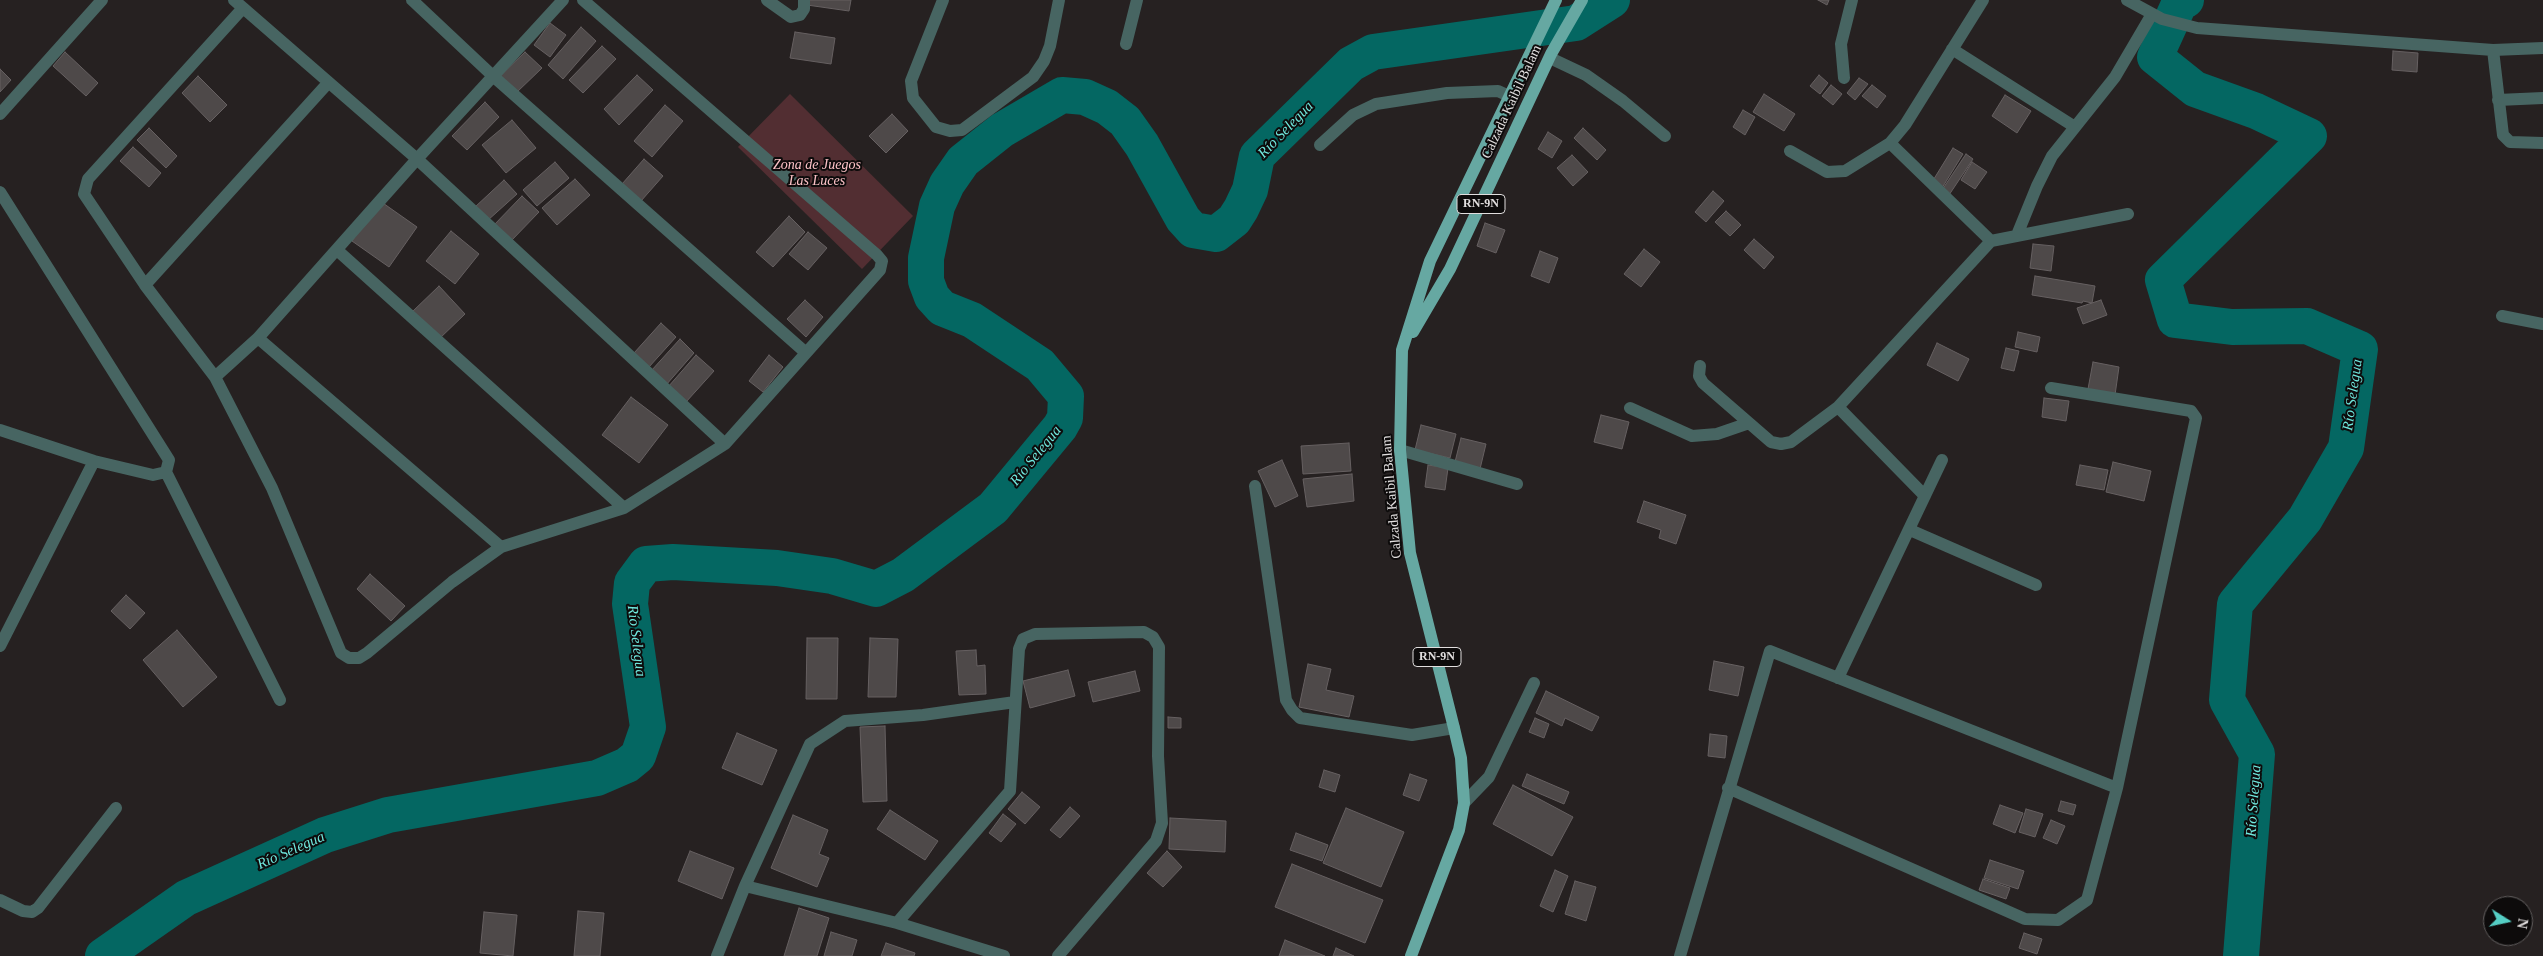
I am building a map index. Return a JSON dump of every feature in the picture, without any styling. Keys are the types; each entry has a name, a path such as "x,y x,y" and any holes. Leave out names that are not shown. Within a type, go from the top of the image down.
{"main road":[{"name":"Calzada Kaibil Balam","path":"1410,956 1459,830 1464,803 1461,758 1410,552 1400,450 1402,350 1430,261 1556,0"},
{"name":"Calzada Kaibil Balam","path":"1402,350 1450,269 1550,56 1582,0"}],"street":[{"path":"0,114 102,0"},
{"path":"412,0 494,77 805,352"},
{"path":"215,377 258,338 417,159 563,0"},
{"path":"584,0 882,261 880,270 725,444 624,508 501,547 452,582 359,658 349,658 341,653 272,488 215,377 145,285 90,206 84,194 88,180 238,4 417,159 725,444"},
{"path":"767,0 791,17 800,15 804,9 804,0"},
{"path":"943,0 911,81 913,98 936,127 950,131 962,130 1033,76 1044,61 1050,46 1060,0"},
{"path":"1126,44 1137,0"},
{"path":"1844,78 1841,44 1852,0"},
{"path":"1790,151 1827,172 1845,171 1890,143 1905,126 1983,0"},
{"path":"2127,0 2157,17 2197,28 2493,50 2543,48"},
{"path":"2017,235 2036,186 2052,156 2115,77 2157,17"},
{"path":"1952,49 2075,127"},
{"path":"2493,50 2503,135 2510,142 2543,143"},
{"path":"1550,56 1586,75 1623,101 1665,136"},
{"path":"145,285 328,83"},
{"path":"1320,145 1353,115 1376,104 1447,93 1498,91 1509,96"},
{"path":"2498,100 2543,98"},
{"path":"1890,143 1991,241"},
{"path":"0,192 169,460 166,472 280,700"},
{"path":"1700,366 1699,376 1703,383 1771,442 1781,444 1791,442 1838,407 1991,241 2128,214"},
{"path":"337,250 624,508"},
{"path":"2502,316 2543,324"},
{"path":"258,338 501,547"},
{"path":"1728,788 2025,919 2058,920 2087,900 2117,788 2196,418 2191,411 2051,388"},
{"path":"1838,407 1925,496"},
{"path":"1630,408 1692,436 1717,434 1749,423"},
{"path":"0,430 94,461 153,475 166,472"},
{"path":"1400,450 1517,484"},
{"path":"1838,678 1942,460"},
{"path":"0,646 94,461"},
{"path":"1255,486 1286,700 1292,710 1300,718 1412,735 1454,728"},
{"path":"1910,530 2036,585"},
{"path":"897,923 1010,791 1019,650 1023,639 1035,634 1144,632 1154,637 1159,647 1158,756 1162,823 1156,841 1058,956"},
{"path":"1680,956 1728,788 1770,651 2117,788"},
{"path":"1464,803 1489,777 1534,683"},
{"path":"717,956 744,886 810,744 845,721 923,715 1015,702"},
{"path":"0,900 23,911 32,912 38,908 116,808"},
{"path":"744,886 897,923 1004,956"}],"green space":[{"name":"Zona de Juegos Las Luces","path":"790,94 913,216 862,269 738,147"}],"building":[{"path":"808,0 851,0 849,11 807,5"},
{"path":"1818,0 1829,0 1827,5"},
{"path":"550,23 566,35 550,57 534,45"},
{"path":"581,27 596,41 563,79 548,65"},
{"path":"795,32 835,38 831,64 790,58"},
{"path":"602,46 616,59 583,93 569,80"},
{"path":"2393,51 2418,53 2417,72 2392,70"},
{"path":"65,52 98,83 86,96 53,66"},
{"path":"525,52 542,68 516,93 500,76"},
{"path":"0,69 11,80 0,92"},
{"path":"637,75 653,90 619,125 604,109"},
{"path":"1819,75 1828,83 1820,94 1810,86"},
{"path":"198,76 227,105 210,122 182,93"},
{"path":"1859,78 1868,84 1855,100 1847,93"},
{"path":"1831,85 1842,94 1833,105 1822,96"},
{"path":"1872,85 1886,96 1877,108 1862,96"},
{"path":"1764,94 1795,114 1784,131 1753,112"},
{"path":"2005,95 2031,111 2017,133 1992,116"},
{"path":"485,102 499,117 467,150 452,136"},
{"path":"665,105 683,121 652,157 634,141"},
{"path":"1743,110 1755,117 1745,135 1733,127"},
{"path":"892,114 908,131 886,153 869,136"},
{"path":"512,120 536,148 506,173 482,145"},
{"path":"149,128 177,156 166,168 137,140"},
{"path":"1583,128 1606,150 1597,160 1574,138"},
{"path":"1548,132 1562,141 1552,158 1538,149"},
{"path":"133,147 161,173 149,187 120,161"},
{"path":"1953,148 1963,154 1942,188 1932,182"},
{"path":"1966,154 1973,159 1949,195 1942,190"},
{"path":"1572,155 1588,172 1573,186 1557,168"},
{"path":"644,159 663,176 641,201 622,184"},
{"path":"555,162 569,178 537,206 523,190"},
{"path":"1972,162 1987,172 1975,189 1961,180"},
{"path":"575,179 590,195 557,225 542,208"},
{"path":"504,180 517,194 487,221 475,207"},
{"path":"1713,191 1724,201 1706,222 1695,212"},
{"path":"522,196 539,212 510,242 493,226"},
{"path":"380,201 417,227 389,267 352,241"},
{"path":"1726,211 1741,225 1730,236 1715,222"},
{"path":"789,216 805,232 773,267 756,252"},
{"path":"1485,223 1505,230 1496,253 1477,246"},
{"path":"451,231 479,254 455,284 426,261"},
{"path":"808,232 827,248 808,270 789,254"},
{"path":"1754,239 1774,257 1764,269 1744,250"},
{"path":"2033,244 2054,246 2051,271 2030,268"},
{"path":"1644,249 1660,262 1641,287 1624,274"},
{"path":"1540,251 1558,258 1549,283 1531,276"},
{"path":"2035,276 2095,286 2092,303 2032,295"},
{"path":"439,286 465,314 438,340 412,312"},
{"path":"805,300 823,317 806,337 787,319"},
{"path":"2101,300 2107,315 2083,324 2077,308"},
{"path":"661,323 676,337 649,367 634,353"},
{"path":"2018,332 2040,337 2037,352 2015,347"},
{"path":"680,339 694,353 666,385 651,371"},
{"path":"1937,343 1969,359 1958,381 1927,365"},
{"path":"2006,348 2019,351 2014,371 2001,368"},
{"path":"696,355 714,371 686,402 668,387"},
{"path":"769,355 783,367 763,392 749,381"},
{"path":"2093,362 2119,367 2115,395 2088,389"},
{"path":"631,397 668,425 639,463 602,435"},
{"path":"2044,398 2069,401 2066,421 2042,417"},
{"path":"1601,415 1629,422 1622,449 1594,442"},
{"path":"1421,425 1456,434 1450,458 1415,450"},
{"path":"1461,438 1486,444 1480,469 1455,462"},
{"path":"1349,443 1351,471 1303,474 1301,446"},
{"path":"1282,460 1298,496 1275,507 1258,471"},
{"path":"2113,462 2151,471 2144,501 2106,492"},
{"path":"1428,465 1448,468 1445,490 1425,487"},
{"path":"2080,465 2108,470 2104,490 2076,485"},
{"path":"1352,474 1354,501 1307,507 1303,479"},
{"path":"1644,501 1686,515 1676,544 1659,538 1661,530 1637,522"},
{"path":"370,574 405,606 391,621 357,589"},
{"path":"126,595 145,613 130,629 111,611"},
{"path":"177,630 217,677 183,707 143,660"},
{"path":"807,638 838,638 837,699 806,699"},
{"path":"870,638 898,639 896,697 868,697"},
{"path":"976,650 977,666 985,665 986,694 959,695 956,651"},
{"path":"1714,661 1744,667 1738,696 1709,690"},
{"path":"1308,664 1331,669 1326,690 1354,696 1349,717 1299,707"},
{"path":"1068,670 1075,696 1030,708 1023,681"},
{"path":"1135,671 1140,691 1093,702 1088,682"},
{"path":"1546,691 1599,717 1592,731 1565,718 1562,726 1536,713"},
{"path":"1168,717 1181,718 1181,728 1168,728"},
{"path":"1535,718 1549,724 1544,738 1529,732"},
{"path":"885,726 887,801 863,802 860,727"},
{"path":"737,733 777,750 762,785 722,768"},
{"path":"1710,734 1727,736 1725,758 1708,756"},
{"path":"1324,770 1340,775 1335,792 1319,787"},
{"path":"1410,774 1427,780 1419,801 1403,795"},
{"path":"1527,774 1569,792 1564,804 1522,786"},
{"path":"1513,785 1573,817 1552,856 1493,824"},
{"path":"1022,792 1040,807 1025,824 1008,809"},
{"path":"2061,801 2076,805 2073,815 2058,811"},
{"path":"2000,805 2023,813 2015,833 1993,824"},
{"path":"1070,807 1080,816 1060,838 1050,830"},
{"path":"1346,808 1404,832 1381,887 1323,863"},
{"path":"2026,809 2043,814 2035,837 2019,832"},
{"path":"890,810 938,841 925,860 877,829"},
{"path":"1003,814 1016,824 1001,842 989,833"},
{"path":"793,815 828,830 819,854 829,858 817,887 771,868"},
{"path":"1170,818 1226,821 1225,852 1169,849"},
{"path":"2051,820 2065,826 2057,844 2043,838"},
{"path":"1296,833 1328,845 1322,861 1290,850"},
{"path":"690,851 734,868 722,899 678,881"},
{"path":"1167,851 1182,867 1163,887 1147,873"},
{"path":"1990,860 2024,871 2018,889 1984,878"},
{"path":"1292,864 1383,900 1365,943 1275,907"},
{"path":"1555,870 1568,876 1553,912 1540,906"},
{"path":"1983,879 2010,888 2006,899 1979,890"},
{"path":"1575,881 1596,887 1586,921 1565,914"},
{"path":"799,908 829,918 817,956 784,956"},
{"path":"578,911 604,913 600,956 574,956"},
{"path":"484,912 517,915 513,956 480,953"},
{"path":"831,932 857,940 852,956 824,956"},
{"path":"2024,933 2042,939 2037,954 2019,948"},
{"path":"1285,940 1325,956 1279,956"},
{"path":"886,943 915,953 914,956 881,956"},
{"path":"1336,948 1354,956 1333,956"}],"waterway":[{"name":"Río Selegua","path":"103,956 186,898 325,835 388,815 597,778 627,765 638,756 648,727 630,604 632,583 646,564 673,562 777,568 832,576 876,589 903,575 993,508 1060,427 1065,418 1066,396 1040,365 972,320 942,308 932,297 926,281 926,258 937,206 947,184 963,161 1002,130 1062,95 1085,97 1107,107 1125,121 1142,145 1183,219 1193,230 1216,234 1234,220 1241,209 1250,190 1257,156 1351,64 1373,52 1576,23 1612,0"},
{"name":"Río Selegua","path":"2186,0 2180,2 2155,57 2195,89 2256,111 2309,136 2163,280 2175,320 2232,327 2307,326 2360,349 2346,448 2305,519 2235,604 2227,700 2257,754 2241,956"}]}
